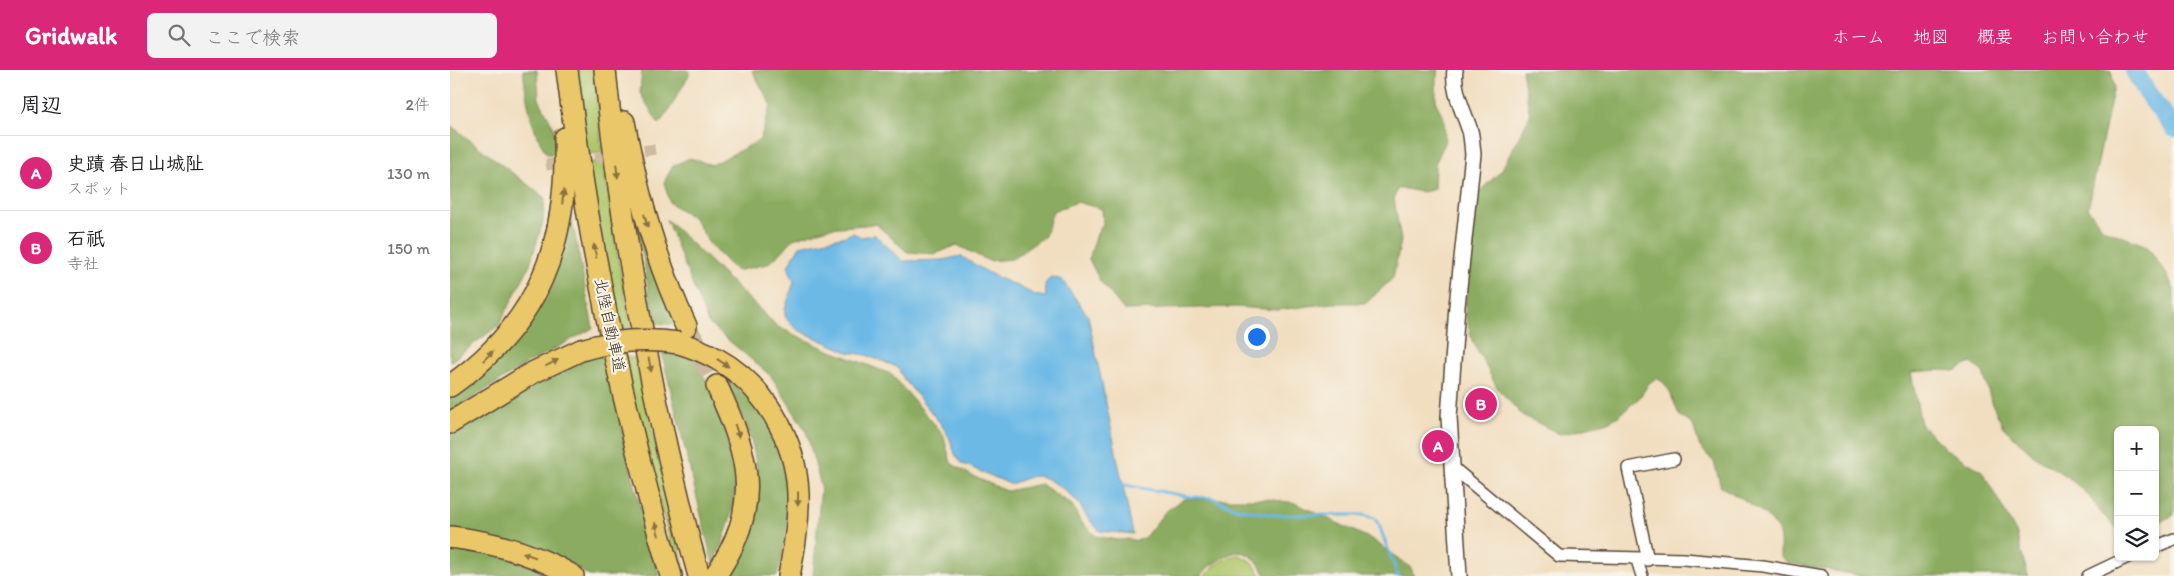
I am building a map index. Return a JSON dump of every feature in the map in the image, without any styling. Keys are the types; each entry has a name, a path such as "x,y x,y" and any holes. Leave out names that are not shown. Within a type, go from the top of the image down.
{"highway":[{"path":"450,386 477,366 500,343 520,318 550,262 559,231 566,169 559,70"},
{"name":"北陸自動車道","path":"567,70 584,191 605,304 628,415 671,576"},
{"name":"北陸自動車道","path":"606,70 618,178 632,270 668,454 699,576"},
{"path":"615,70 636,180 648,228 683,335 736,372 753,387 781,426 790,448 796,470 798,493 795,537 789,576"},
{"path":"450,423 532,373 581,350 621,340 650,340 683,335"},
{"path":"715,576 727,559 743,518 747,495 745,461 735,426 718,386"},
{"path":"450,537 514,550 540,559 573,576"}],"street":[{"path":"1455,70 1454,77 1471,134 1473,154 1460,278 1450,408 1451,466 1459,576"},
{"path":"1642,576 1642,560 1628,468 1674,458"},
{"path":"1451,466 1559,556 1642,560 1684,559 1763,566 1822,576"},
{"path":"2159,545 2174,539"},
{"path":"2088,576 2120,561"}],"green space":[{"path":"523,70 537,70 539,99 554,128 556,154 547,154 533,124"},
{"path":"575,70 595,70 602,153 586,154"},
{"path":"642,70 689,70 689,75 659,124 640,93"},
{"path":"752,70 1439,70 1436,79 1436,103 1444,118 1445,143 1435,164 1434,189 1419,192 1397,189 1394,199 1401,241 1393,278 1366,303 1332,303 1278,310 1235,307 1124,310 1100,281 1089,259 1097,234 1103,224 1102,209 1077,202 1053,211 1045,236 1012,259 989,261 957,245 935,254 907,252 876,224 828,228 793,239 780,254 767,264 736,271 711,246 694,218 670,203 664,182 673,166 690,158 712,165 760,140 771,105"},
{"path":"1522,70 2111,70 2114,86 2088,209 2103,229 2147,246 2174,289 2174,515 2159,522 2159,426 2114,426 2114,525 2102,514 2088,495 2069,478 2037,458 2003,427 1991,401 1983,372 1971,363 1954,371 1911,372 1921,425 1946,449 1982,471 2016,532 2028,576 1863,576 1789,563 1780,557 1779,533 1770,519 1721,487 1714,462 1700,447 1693,425 1679,415 1669,390 1657,378 1650,382 1640,397 1609,422 1560,434 1522,415 1498,389 1472,340 1465,311 1471,235 1480,191 1501,171 1530,116"},
{"path":"450,125 545,198 543,222 529,267 499,325 450,362"},
{"path":"603,161 632,335 617,337 587,163"},
{"path":"571,215 593,328 528,363 450,412 450,394 558,260"},
{"path":"666,219 778,327 826,349 891,374 943,434 951,463 972,476 1007,491 1041,484 1072,505 1080,521 1096,536 1137,541 1145,537 1165,512 1184,499 1267,499 1295,503 1373,540 1411,568 1414,576 1266,576 1262,568 1252,557 1240,552 1227,555 1219,560 1209,567 1202,576 813,576 821,486 806,431 771,376 708,323"},
{"path":"639,221 680,325 654,323 640,239"},
{"path":"661,350 695,358 731,438 736,471 734,503 726,534 713,564"},
{"path":"605,353 633,478 659,576 589,576 571,564 450,529 450,428 569,361"},
{"path":"622,357 635,358 686,576 679,576"},
{"path":"730,380 754,404 770,427 785,467 788,511 786,533 777,576 729,576 753,524 758,500 758,483 753,446 741,412 725,383"},
{"path":"450,545 492,552 558,576 450,576"},
{"path":"1239,555 1252,563 1261,576 1205,576 1220,562 1229,557"}],"water":[{"path":"853,233 861,237 875,235 903,261 943,260 961,256 995,276 1031,293 1046,297 1045,284 1051,277 1062,280 1088,316 1133,534 1100,531 1090,521 1076,500 1047,479 1034,476 1010,484 961,463 941,424 904,379 897,367 866,355 848,352 798,330 789,322 785,316 785,309 794,282 788,266 800,246"}],"waterway":[{"path":"2134,70 2148,94 2174,128"},
{"path":"1119,484 1191,497 1212,498 1235,508 1274,515 1363,515 1374,518 1379,525 1398,576"}],"tunnel":[{"path":"546,165 656,149"},
{"path":"686,326 717,386"}],"place":[{"name":"石祇","path":"1481,404"},
{"name":"史蹟 春日山城阯","path":"1438,446"}]}
